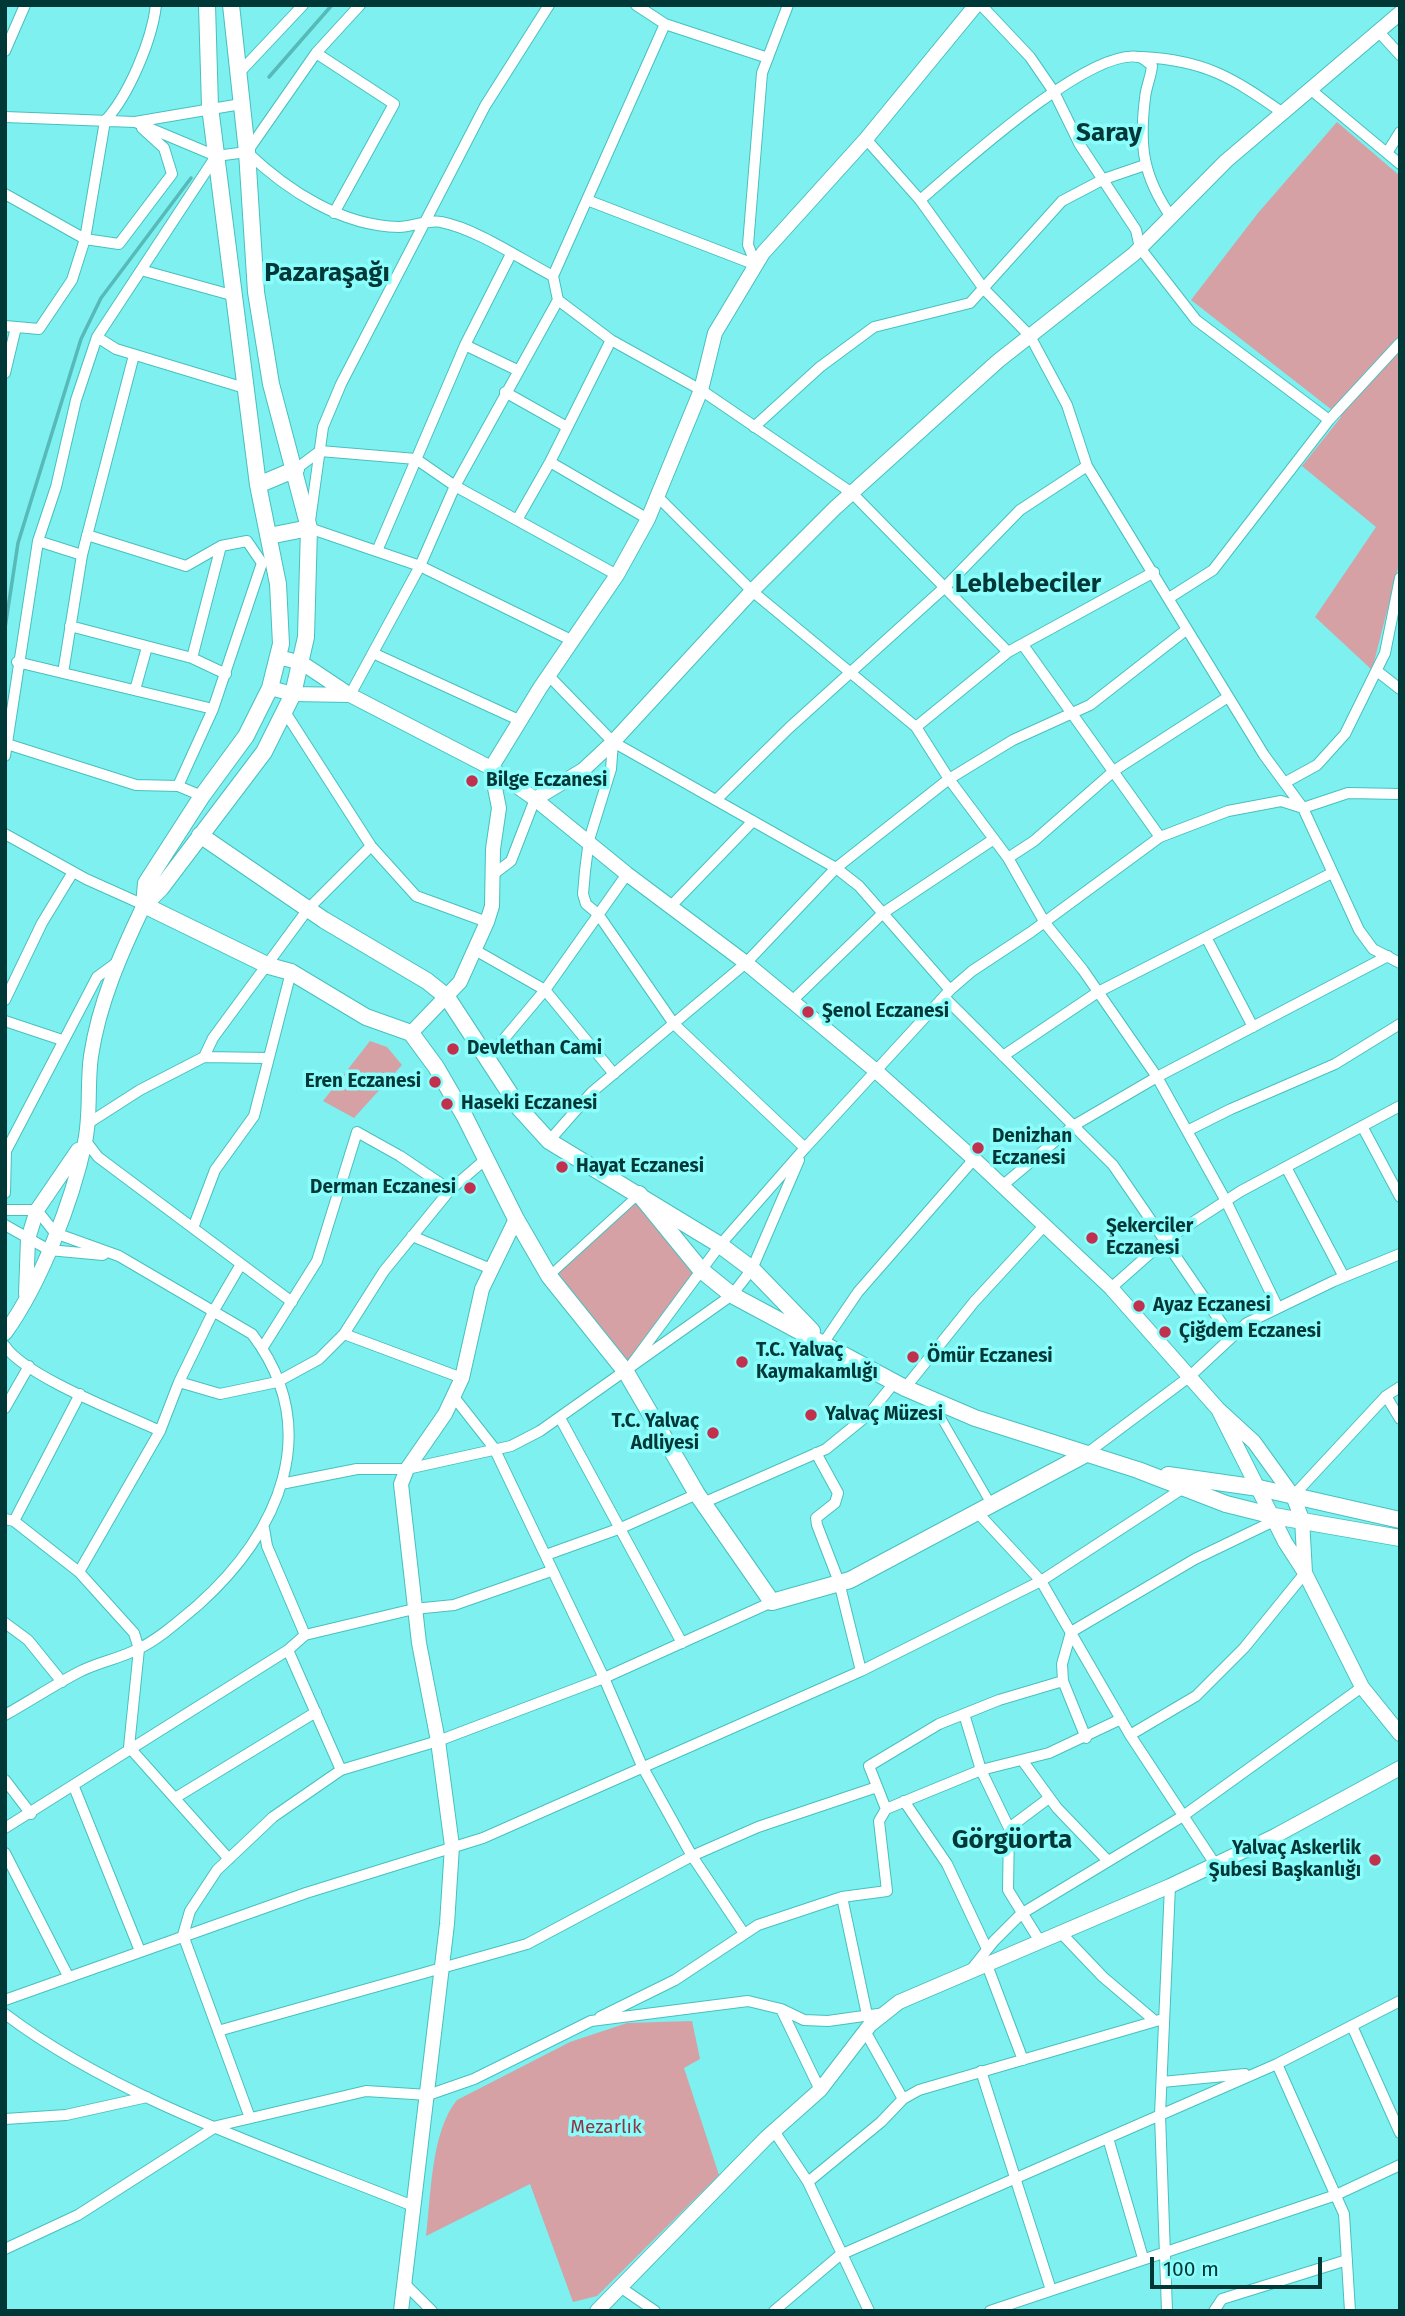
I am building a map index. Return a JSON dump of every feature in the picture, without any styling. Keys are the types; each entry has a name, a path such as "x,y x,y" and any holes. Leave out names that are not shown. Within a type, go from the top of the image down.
{"main road":[{"path":"144,905 146,883 202,796 246,736 270,688 281,644 278,584 258,485 248,389 210,107 207,5"},
{"path":"144,905 161,888 264,752 293,694 302,663 309,528 296,469 271,384 256,292 247,152 231,5"},
{"path":"258,485 296,469"},
{"path":"269,536 309,528"},
{"path":"200,835 308,909 427,981 447,997 520,1109 549,1141 720,1245 751,1269 824,1342"},
{"path":"144,905 269,966 291,972 366,1017 411,1033 436,1067 549,1276 626,1372 700,1498 772,1602 850,1580 1086,1454"},
{"path":"639,1194 701,1270 732,1295 824,1342 900,1386 975,1418 1138,1471 1226,1504 1275,1518 1302,1519 1400,1538"},
{"path":"1138,1471 1259,1488 1400,1520"}],"street":[{"path":"5,51 25,5"},
{"path":"5,373 11,326 39,329 72,281 85,239 105,121 118,107 153,26 156,5"},
{"path":"238,74 303,5"},
{"path":"135,121 216,156 247,152 316,53 360,5"},
{"path":"549,5 485,106 341,384 323,427 309,528 420,566 573,641"},
{"path":"636,5 665,24 768,58"},
{"path":"756,265 748,245 762,73 788,5"},
{"path":"411,1033 460,982 487,922 495,873 493,849 499,808 491,768 617,575 648,519 701,390 715,333 763,253 866,139 978,5 1030,57 1055,92 1080,145 1136,230 1140,248 1196,320 1329,420"},
{"path":"495,873 512,861 535,799 583,770 613,742 752,591 852,493 1030,336 1140,248 1227,161 1400,13"},
{"path":"665,24 553,276 558,300 611,340 701,390 852,493 1008,652"},
{"path":"1378,32 1400,55"},
{"path":"316,53 394,104 334,213"},
{"path":"920,200 1021,114 1079,76 1125,56 1172,59 1230,76 1283,113"},
{"path":"1142,57 1152,66 1143,118 1145,165 1152,189 1171,217"},
{"path":"1310,89 1400,164"},
{"path":"5,117 135,121 241,104"},
{"path":"5,194 85,239 119,244 172,174 164,148 135,121"},
{"path":"1387,153 1400,132"},
{"path":"866,139 920,200 984,289 1030,336 1067,405 1087,466 1264,755 1303,808 1359,930 1373,949 1400,963"},
{"path":"247,152 271,174 334,213 397,227 438,221 457,227 553,276"},
{"path":"202,796 178,786 136,785 6,750 38,541 56,486 76,400 97,337 216,156"},
{"path":"754,427 820,367 874,327 964,306 984,289 1062,201 1104,179 1145,165"},
{"path":"587,200 756,265"},
{"path":"377,551 465,345 511,254"},
{"path":"141,270 235,296"},
{"path":"350,695 375,654 420,566 455,486 558,300"},
{"path":"97,337 116,349 248,389"},
{"path":"517,520 550,462 611,340"},
{"path":"1168,598 1213,570 1329,420 1400,343"},
{"path":"465,345 517,370"},
{"path":"63,673 82,555 134,355"},
{"path":"505,392 568,427"},
{"path":"296,469 320,451 416,459 455,486 617,575"},
{"path":"550,462 648,519"},
{"path":"716,800 945,587 1020,510 1087,466"},
{"path":"658,498 752,591 916,727 949,779 1008,858 1045,923 1098,992 1157,1077 1226,1201 1278,1308"},
{"path":"87,536 186,566 221,546 247,541 262,563 213,709 178,786"},
{"path":"38,541 82,555"},
{"path":"192,659 221,546"},
{"path":"916,727 1008,652 1154,572"},
{"path":"1286,782 1317,765 1345,734 1385,653 1400,578"},
{"path":"70,626 192,659 226,674"},
{"path":"549,1141 592,1092 746,963 836,868 949,779 1013,740 1090,705 1186,630"},
{"path":"1023,645 1115,770 1160,837"},
{"path":"135,690 147,647"},
{"path":"375,654 521,721"},
{"path":"278,657 302,663 350,695 491,768 589,840 627,874 746,963 876,1071 1111,1288 1218,1409 1254,1442 1293,1496 1302,1519 1305,1573 1244,1648 1196,1696 1130,1735"},
{"path":"18,662 213,709"},
{"path":"1377,671 1400,689"},
{"path":"549,676 613,742 836,868 859,886 947,994 1003,1056 1113,1165 1231,1337"},
{"path":"270,688 293,694 350,695"},
{"path":"1008,858 1034,842 1115,770 1228,697"},
{"path":"285,712 371,846 416,896 487,922"},
{"path":"613,742 611,769 589,840 583,894 586,904 598,914 674,1024 805,1147"},
{"path":"626,1372 720,1245 805,1147 947,994 972,971 1045,923 1160,837 1228,811 1281,801 1303,808 1348,793 1398,793 1400,779"},
{"path":"670,907 753,821"},
{"path":"5,834 74,872 144,905 116,963 91,1055 85,1140 55,1233 26,1303 5,1333"},
{"path":"792,1001 883,913 994,839"},
{"path":"204,1057 213,1038 269,966 308,909 371,846"},
{"path":"5,1000 42,923 74,872"},
{"path":"1003,1056 1098,992 1332,873"},
{"path":"488,1058 545,990 627,874"},
{"path":"1206,937 1253,1027"},
{"path":"475,950 545,990 614,1074"},
{"path":"1002,1186 1073,1126 1157,1077 1388,956"},
{"path":"5,1193 6,1151 97,977 116,963"},
{"path":"193,1228 215,1170 254,1116 291,972"},
{"path":"5,1021 62,1040"},
{"path":"1187,1131 1335,1064 1400,1024"},
{"path":"87,1124 140,1090 204,1057 268,1058"},
{"path":"1111,1288 1164,1241 1226,1201 1400,1106"},
{"path":"1362,1126 1400,1197"},
{"path":"263,1348 317,1261 357,1132 400,1156 450,1190"},
{"path":"85,1140 98,1157 292,1302"},
{"path":"26,1303 28,1238 37,1210 85,1140"},
{"path":"281,1484 357,1469 407,1469 511,1446 560,1418 732,1295 751,1269 805,1147"},
{"path":"179,1382 220,1394 277,1382 320,1359 344,1334 384,1271 450,1190 487,1158"},
{"path":"824,1342 858,1292 974,1159"},
{"path":"1286,1167 1344,1277"},
{"path":"549,1276 639,1194"},
{"path":"5,1210 37,1210"},
{"path":"5,1715 80,1671 139,1649 185,1616 223,1583 264,1528 288,1466 290,1422 263,1348 252,1334 119,1256 55,1233 37,1210"},
{"path":"401,2311 443,1966 452,1846 438,1741 414,1609 401,1484 407,1469 454,1397 462,1378 476,1306 516,1219"},
{"path":"5,1225 49,1250 119,1256"},
{"path":"545,1555 816,1454 869,1414 900,1386 1044,1226"},
{"path":"412,1236 491,1269"},
{"path":"1086,1454 1189,1377 1247,1323 1400,1254"},
{"path":"79,1572 160,1431 179,1382 213,1311 242,1264"},
{"path":"344,1334 462,1378"},
{"path":"5,1346 12,1357 80,1394 160,1431"},
{"path":"5,1408 29,1366"},
{"path":"1293,1496 1386,1396 1400,1387"},
{"path":"80,1394 10,1520 79,1572 134,1633 139,1649 130,1748 229,1859"},
{"path":"1386,1396 1400,1419"},
{"path":"454,1397 494,1448 604,1678 642,1766 692,1856 743,1932"},
{"path":"930,1399 984,1508 1041,1581 1130,1735 1215,1864"},
{"path":"1218,1409 1362,1688 1400,1734"},
{"path":"560,1418 682,1643"},
{"path":"816,1454 838,1493 835,1503 817,1518 839,1582 861,1671"},
{"path":"5,2000 183,1935 483,1838 861,1671 1041,1581 1183,1488 1200,1480"},
{"path":"1086,1738 1063,1681 1062,1664 1070,1632 1195,1559 1275,1518"},
{"path":"264,1528 267,1546 305,1635"},
{"path":"5,1828 289,1650 305,1635 414,1609 454,1605 551,1571"},
{"path":"250,2118 183,1935 190,1911 217,1870 273,1817 341,1770 438,1741 604,1678 772,1602"},
{"path":"5,1623 28,1640 62,1682"},
{"path":"289,1650 341,1770"},
{"path":"886,1809 869,1766 939,1724 1063,1681"},
{"path":"968,1973 1021,1914 1183,1815 1362,1688"},
{"path":"175,1798 316,1713"},
{"path":"964,1714 981,1770 1009,1828 1008,1890 1041,1943"},
{"path":"5,2249 78,2215 218,2126 366,2091 428,2095 474,2079 676,1980 743,1932 842,1896 887,1891 879,1821 886,1809 981,1770 1049,1753 1086,1738 1121,1719"},
{"path":"1022,1760 1049,1798 1108,1861"},
{"path":"597,2311 774,2131 820,2090 865,2031 899,2002 1170,1886 1275,1836 1400,1768"},
{"path":"5,1780 31,1814"},
{"path":"74,1787 139,1951"},
{"path":"218,2031 527,1944 692,1856 758,1827 877,1787"},
{"path":"1009,1828 1049,1798"},
{"path":"904,1801 947,1864 987,1949"},
{"path":"5,1853 68,1976"},
{"path":"1167,2311 1159,2020 1170,1886"},
{"path":"842,1896 867,2015"},
{"path":"1062,1934 1103,1977 1159,2020"},
{"path":"987,1965 1023,2060"},
{"path":"591,2021 748,2001 804,2020 828,2021 885,2013"},
{"path":"774,2311 840,2255 1277,2064 1400,2001"},
{"path":"781,2010 820,2090"},
{"path":"5,2014 46,2045 147,2097 413,2206"},
{"path":"808,2182 881,2122 904,2099 938,2082 1159,2020"},
{"path":"1352,2026 1400,2133"},
{"path":"865,2031 904,2099"},
{"path":"1277,2064 1344,2214 1350,2311"},
{"path":"981,2071 1051,2290"},
{"path":"1162,2082 1255,2073"},
{"path":"5,2119 66,2115 147,2097"},
{"path":"774,2131 808,2182 840,2255 869,2311"},
{"path":"1108,2138 1143,2259"},
{"path":"990,2311 1336,2195 1400,2165"},
{"path":"1214,2311 1222,2299 1346,2260"},
{"path":"404,2283 432,2311"},
{"path":"620,2287 655,2311"}],"green space":[{"path":"1337,122 1400,176 1400,560 1372,670 1315,617 1376,527 1302,466 1341,417 1191,300 1258,213"},
{"path":"370,1041 387,1047 402,1065 354,1118 323,1101"},
{"path":"639,1194 701,1270 626,1372 549,1276"},
{"name":"Mezarlık","path":"692,2021 700,2059 684,2068 719,2175 597,2296 573,2302 530,2184 426,2236 437,2146 448,2113 457,2100 570,2042 627,2023"}],"waterway":[{"path":"269,77 332,5"},
{"path":"5,628 18,543 81,339 101,298 191,178"}],"place":[{"name":"Bilge Eczanesi","path":"472,781"},
{"name":"Şenol Eczanesi","path":"808,1012"},
{"name":"Devlethan Cami","path":"453,1049"},
{"name":"Eren Eczanesi","path":"435,1082"},
{"name":"Haseki Eczanesi","path":"447,1104"},
{"name":"Denizhan Eczanesi","path":"978,1148"},
{"name":"Hayat Eczanesi","path":"562,1167"},
{"name":"Derman Eczanesi","path":"470,1188"},
{"name":"Şekerciler Eczanesi","path":"1092,1238"},
{"name":"Ayaz Eczanesi","path":"1139,1306"},
{"name":"Çiğdem Eczanesi","path":"1165,1332"},
{"name":"Ömür Eczanesi","path":"913,1357"},
{"name":"T.C. Yalvaç Kaymakamlığı","path":"742,1362"},
{"name":"Yalvaç Müzesi","path":"811,1415"},
{"name":"T.C. Yalvaç Adliyesi","path":"713,1433"},
{"name":"Yalvaç Askerlik Şubesi Başkanlığı","path":"1375,1860"}],"district":[{"name":"Saray","path":"1109,134"},
{"name":"Pazaraşağı","path":"327,274"},
{"name":"Leblebeciler","path":"1028,585"},
{"name":"Görgüorta","path":"1012,1841"}]}
